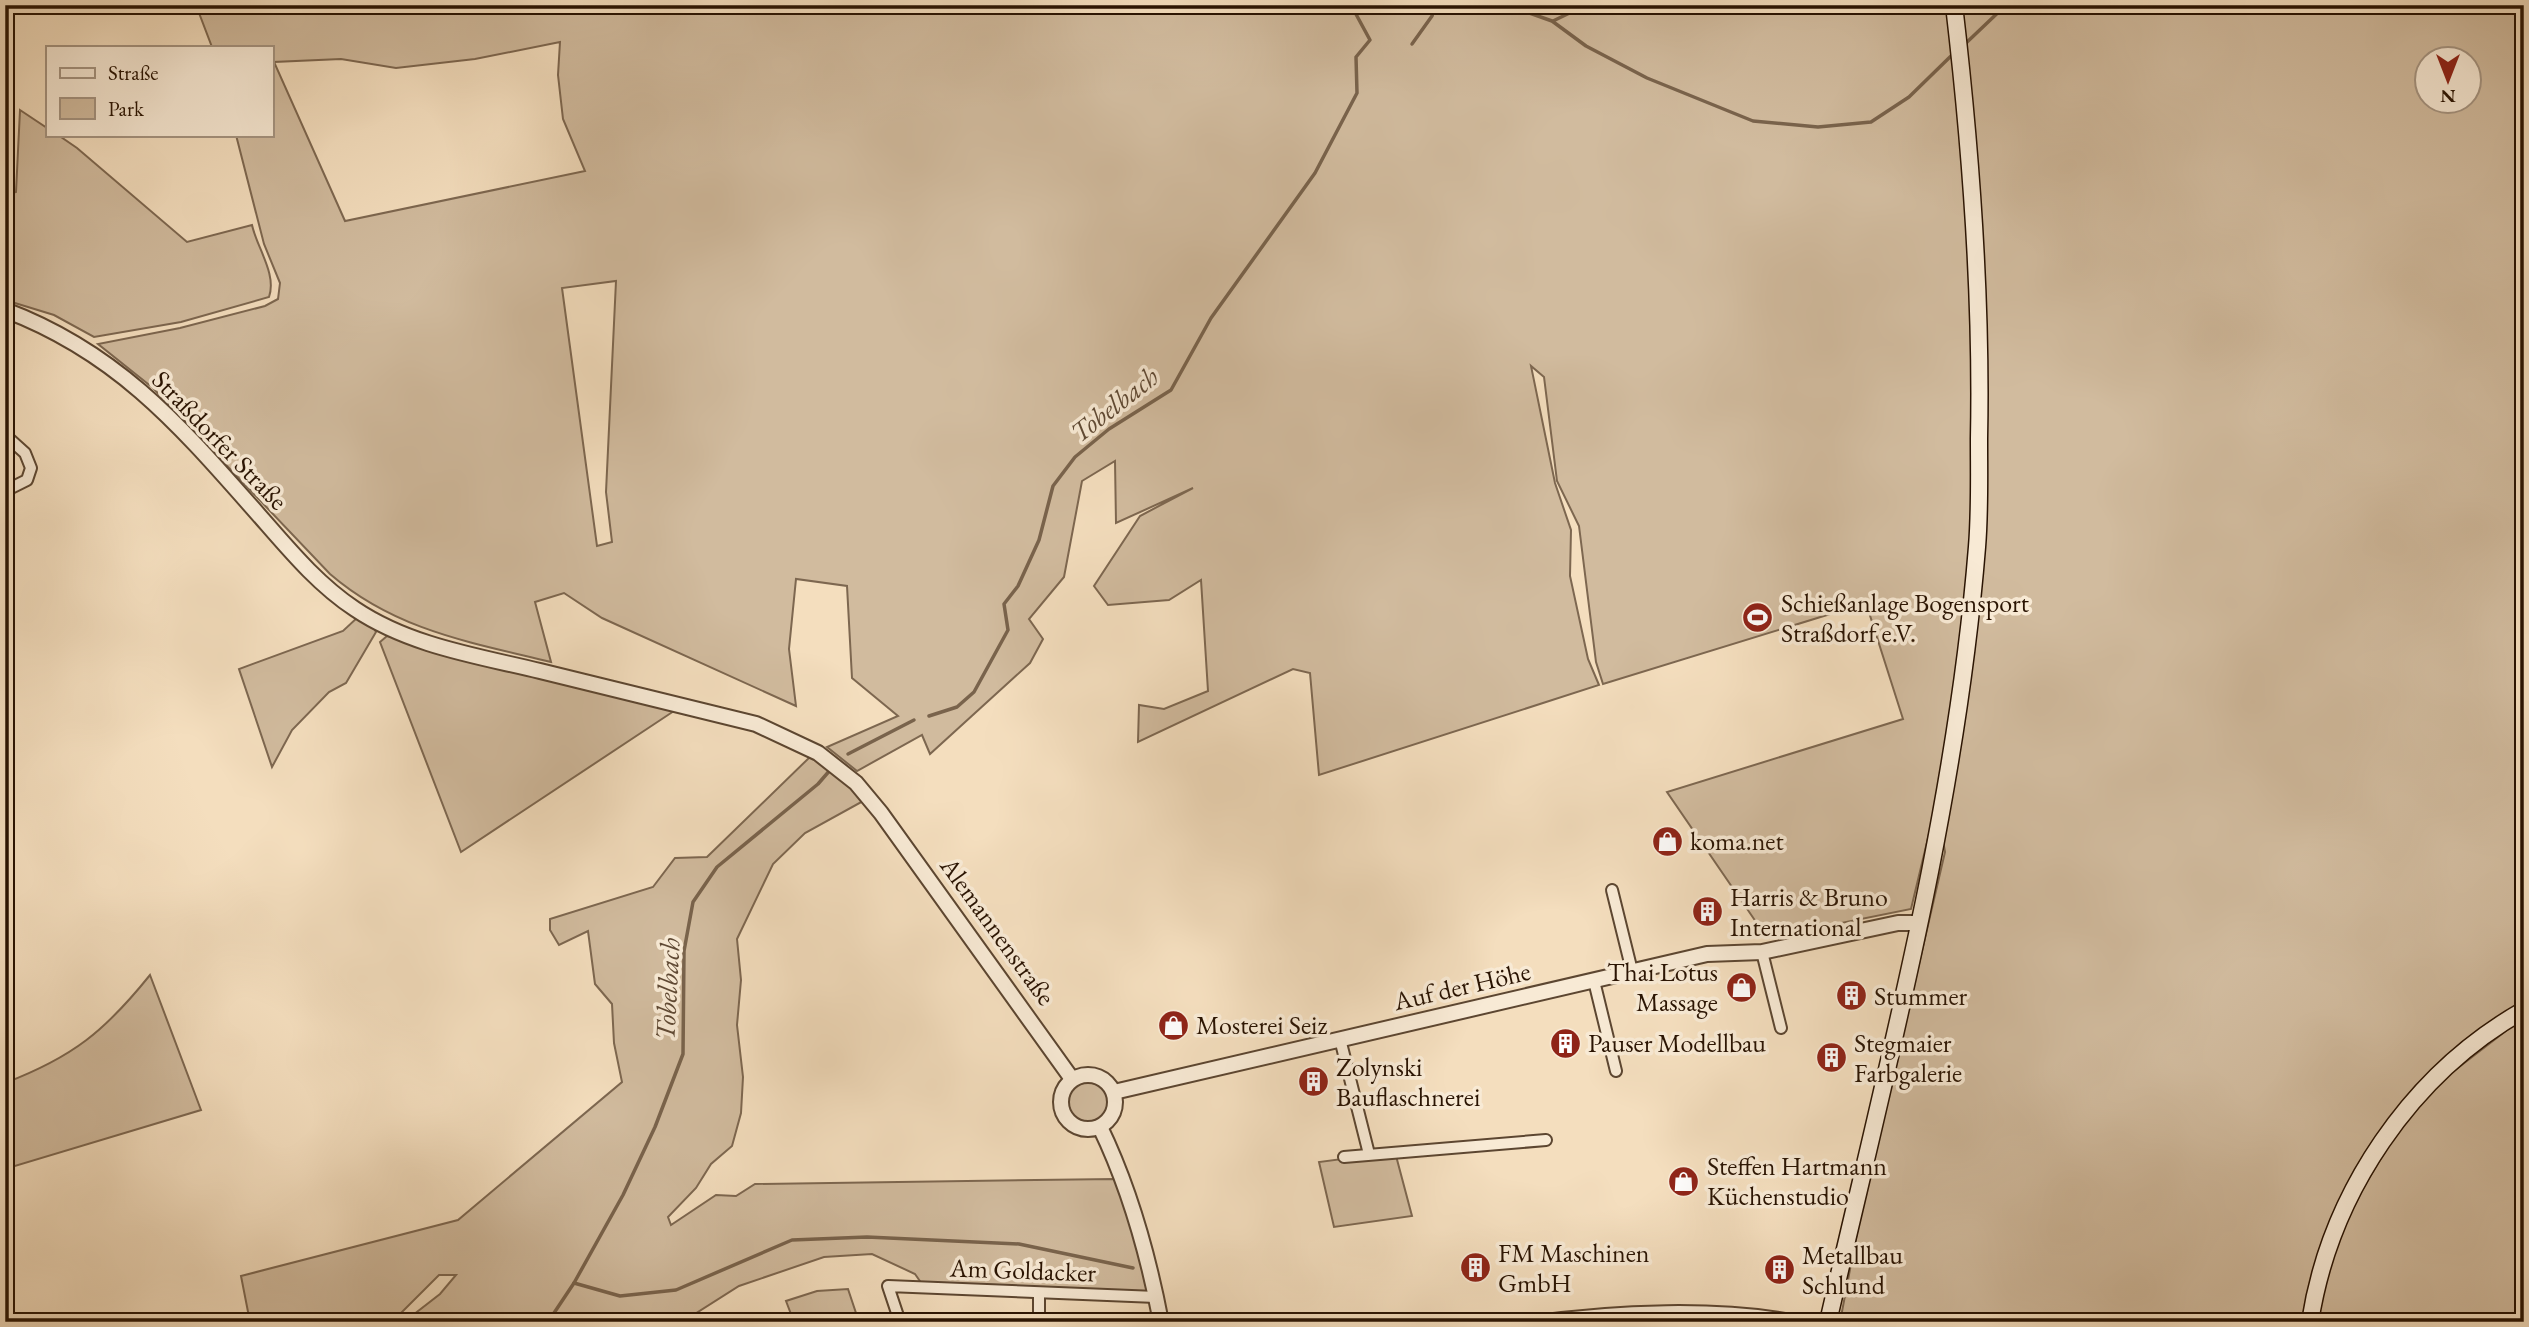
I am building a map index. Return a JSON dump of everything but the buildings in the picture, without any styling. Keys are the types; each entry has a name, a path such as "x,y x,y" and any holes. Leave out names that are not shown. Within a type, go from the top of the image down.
{"main road":[{"path":"1828,1322 1930,873 1958,714 1978,541 1978,271 1971,161 1954,5"},
{"path":"2309,1322 2320,1273 2334,1233 2371,1158 2395,1123 2438,1074 2521,1016"}],"street":[{"name":"Straßdorfer Straße","path":"5,310 72,340 129,380 170,417 306,567 341,599 383,625 421,641 756,724 789,737 838,766 881,813"},
{"path":"5,435 25,453 31,468 26,480 5,491"},
{"name":"Alemannenstraße","path":"881,813 1072,1079"},
{"path":"1612,890 1632,971"},
{"name":"Auf der Höhe","path":"1114,1092 1707,954 1762,952 1898,923 1917,923"},
{"path":"1762,952 1781,1028"},
{"path":"1594,981 1616,1071"},
{"path":"1340,1039 1369,1154"},
{"path":"1084,1075 1096,1076 1107,1082 1114,1092 1116,1104 1113,1115 1100,1127 1083,1129 1065,1116 1062,1093 1072,1079 1084,1075"},
{"path":"1100,1127 1126,1186 1161,1322"},
{"path":"1344,1157 1546,1140"},
{"name":"Am Goldacker","path":"900,1322 888,1286 1156,1297"},
{"path":"1039,1294 1039,1322"},
{"path":"1530,1322 1758,1313 1802,1322"}],"green space":[{"path":"196,5 2524,5 2524,1003 2492,1024 2348,1185 2319,1250 2304,1322 1840,1322 1859,1222 1945,852 1940,823 1933,817 1911,909 1767,938 1667,792 1903,719 1866,603 1603,684 1596,662 1579,526 1557,481 1544,377 1531,366 1555,483 1571,530 1570,576 1588,659 1599,685 1319,775 1310,673 1293,669 1138,742 1139,705 1164,709 1208,691 1201,580 1169,600 1108,605 1094,586 1140,516 1193,488 1116,523 1115,461 1082,481 1064,577 1029,619 1043,639 1030,663 930,754 922,735 857,771 827,747 898,716 852,678 847,586 796,579 789,649 796,706 602,618 564,593 535,602 551,662 434,632 380,609 330,574 153,388 98,344 180,328 265,306 278,299 280,283 264,244 236,136 273,136 273,46 212,46","holes":["560,42 558,75 563,119 585,171 345,221 274,62 341,59 396,68 475,59","616,281 606,492 612,542 597,546 562,288"]},
{"path":"20,110 46,127 46,136 59,136 77,148 187,242 252,225 268,270 271,288 269,297 181,322 94,337 54,315 5,300 5,195 16,192"},
{"path":"359,616 373,626 376,632 346,683 329,692 292,730 272,767 239,669 343,631"},
{"path":"387,636 674,711 461,852 380,642"},
{"path":"813,754 865,800 805,833 773,864 737,939 741,980 737,1025 743,1077 741,1113 732,1146 711,1164 696,1188 668,1217 671,1225 716,1195 736,1196 755,1184 1114,1179 1122,1183 1148,1292 922,1284 915,1274 872,1254 824,1257 739,1286 690,1317 654,1322 598,1319 586,1322 404,1322 440,1294 456,1275 439,1275 392,1322 250,1322 241,1276 458,1220 622,1082 614,1043 612,1004 595,984 588,931 559,945 550,930 550,919 653,887 675,858 707,857"},
{"path":"150,975 201,1110 5,1169 5,1083 50,1063 86,1040 118,1012"},
{"path":"2524,1017 2524,1322 2316,1322 2335,1248 2351,1208 2401,1125 2437,1084"},
{"path":"1088,1079 1104,1086 1111,1102 1104,1118 1088,1125 1072,1118 1065,1102 1072,1086"},
{"path":"1395,1152 1412,1216 1334,1227 1319,1162"},
{"path":"848,1289 859,1322 794,1322 786,1301 817,1291"}],"waterway":[{"name":"Tobelbach","path":"929,716 957,707 974,692 1008,630 1004,604 1018,586 1039,540 1053,486 1075,457 1109,429 1171,390 1211,318 1315,173 1357,93 1356,57 1370,40 1351,5"},
{"name":"Tobelbach","path":"1412,44 1432,16 1435,5"},
{"path":"1507,5 1552,21 1586,46 1647,78 1753,121 1818,127 1871,122 1909,97 1951,56"},
{"path":"1553,21 1586,5"},
{"path":"1965,44 2006,5"},
{"name":"Tobelbach","path":"848,754 914,720"},
{"name":"Tobelbach","path":"548,1322 574,1283 623,1195 655,1127 683,1054 684,951 693,902 717,867 818,784 831,769"},
{"path":"574,1283 620,1296 676,1290 792,1240 867,1237 1019,1244 1133,1268"}],"place":[{"name":"Schießanlage Bogensport Straßdorf e.V.","path":"1758,618"},
{"name":"koma.net","path":"1667,841"},
{"name":"Harris & Bruno International","path":"1707,912"},
{"name":"Thai Lotus Massage","path":"1741,987"},
{"name":"Stummer","path":"1851,996"},
{"name":"Mosterei Seiz","path":"1173,1025"},
{"name":"Pauser Modellbau","path":"1565,1043"},
{"name":"Stegmaier Farbgalerie","path":"1831,1058"},
{"name":"Zolynski Bauflaschnerei","path":"1313,1082"},
{"name":"Steffen Hartmann Küchenstudio","path":"1684,1181"},
{"name":"FM Maschinen GmbH","path":"1475,1268"},
{"name":"Metallbau Schlund","path":"1779,1270"}]}
